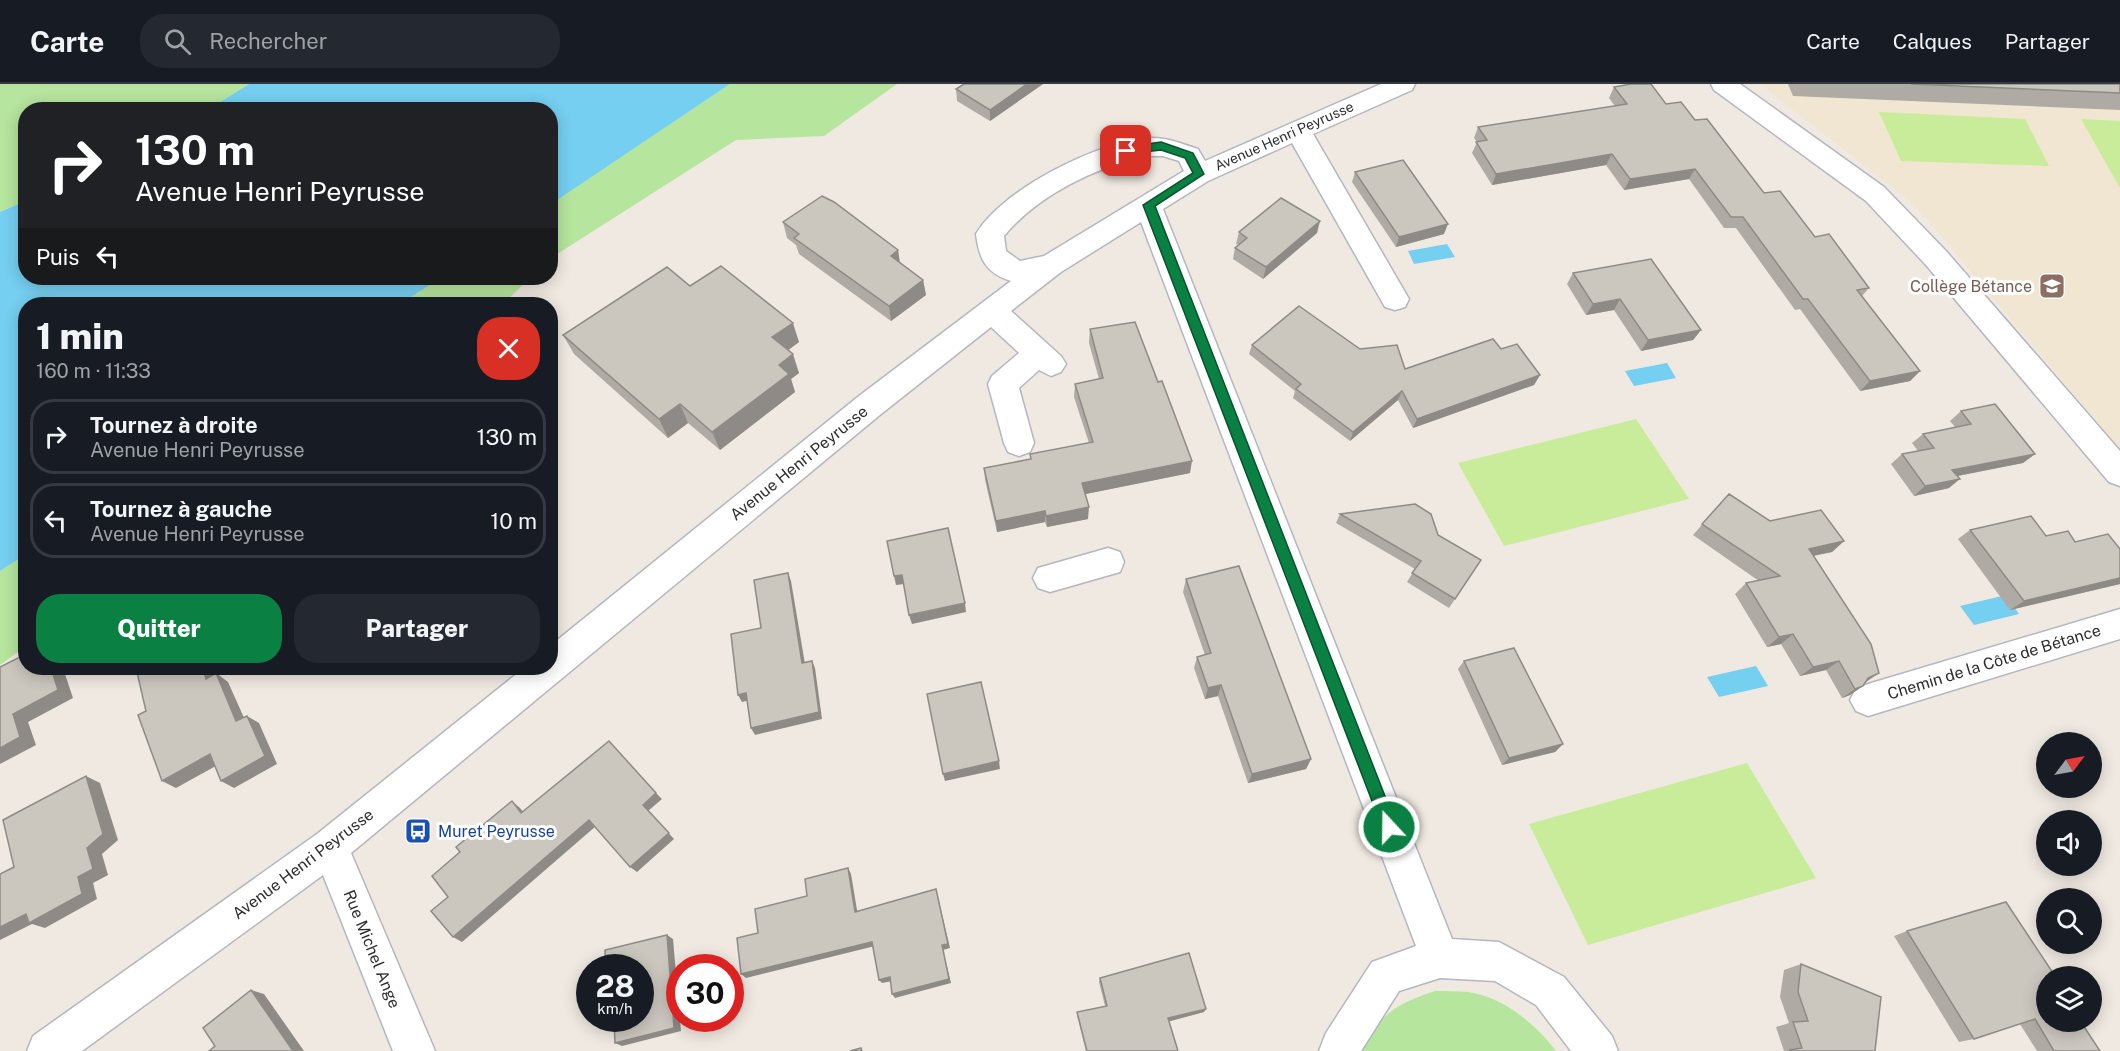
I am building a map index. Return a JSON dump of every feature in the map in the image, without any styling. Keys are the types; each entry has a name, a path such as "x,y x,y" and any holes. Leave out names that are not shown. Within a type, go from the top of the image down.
{"street":[{"name":"Avenue Henri Peyrusse","path":"558,660 870,405 1051,265 1199,174 1403,84"},
{"path":"1723,84 1875,194 1936,258 2120,473"},
{"path":"1298,130 1395,299"},
{"name":"Avenue Henri Peyrusse","path":"1051,265 1015,272 993,256 990,234 1012,210 1051,185 1091,164 1126,151 1161,146 1189,155 1199,174"},
{"path":"1148,205 1440,958"},
{"path":"992,311 1045,359 1003,384 1019,443"},
{"path":"1050,578 1108,562"},
{"name":"Chemin de la Côte de Bétance","path":"1868,700 2120,624"},
{"name":"Avenue Henri Peyrusse","path":"48,1051 330,847 540,675"},
{"name":"Rue Michel Ange","path":"330,847 414,1051"},
{"path":"1340,1051 1340,1047 1386,976 1440,958 1498,962 1550,991 1597,1051"}],"shaded area":[{"name":"Collège Bétance","path":"1760,84 2120,84 2120,449 1924,216 1901,194"}],"green space":[{"path":"0,84 249,84 220,102 18,102 18,204 0,212"},
{"path":"730,84 897,84 824,136 736,140 558,254 558,199"},
{"path":"1879,112 2025,119 2049,166 1901,161"},
{"path":"2081,119 2120,121 2120,188"},
{"path":"430,285 523,285 510,297 411,297"},
{"path":"1636,419 1689,499 1504,546 1458,463"},
{"path":"18,559 18,652 0,665 0,571"},
{"path":"1747,763 1816,878 1588,945 1529,824"},
{"path":"1435,991 1468,992 1494,1000 1518,1013 1556,1051 1362,1051 1376,1027 1391,1012 1409,1001"}],"water":[{"path":"249,84 730,84 558,199 558,102 220,102"},
{"path":"18,204 18,285 430,285 411,297 18,297 18,559 0,571 0,212"},
{"path":"1447,244 1455,257 1414,264 1408,251"},
{"path":"1667,363 1676,378 1634,386 1625,371"},
{"path":"2006,595 2019,614 1974,625 1960,606"},
{"path":"1756,666 1768,686 1719,697 1707,677"}],"building":[{"path":"964,84 1027,84 990,110 956,89"},
{"path":"1651,84 1666,104 1681,102 1695,120 1707,119 1764,193 1780,191 1815,237 1829,234 1869,288 1857,290 1920,371 1870,381 1808,299 1803,299 1743,217 1731,217 1695,169 1630,179 1612,154 1496,174 1476,142 1487,140 1478,127 1627,104 1614,87"},
{"path":"1911,84 2120,84 2120,93"},
{"path":"1403,160 1448,224 1399,237 1355,172"},
{"path":"822,196 834,202 898,250 891,256 923,280 889,306 794,238 799,234 783,222"},
{"path":"1281,198 1320,221 1266,267 1235,248 1247,238 1239,232"},
{"path":"1651,259 1701,330 1648,340 1620,299 1593,304 1573,273"},
{"path":"721,266 793,323 772,337 793,354 779,365 789,374 712,432 680,404 659,419 563,335 667,267 690,286"},
{"path":"1299,306 1360,349 1397,345 1405,369 1493,339 1501,349 1517,344 1540,375 1417,419 1402,391 1353,432 1296,389 1301,384 1252,345"},
{"path":"1135,322 1158,382 1162,381 1192,461 1082,483 1089,507 1046,516 1045,511 996,521 984,468 1031,459 1030,454 1093,442 1075,384 1103,378 1090,329"},
{"path":"1995,404 2035,454 1952,470 1960,479 1925,486 1902,454 1934,448 1923,434 1971,424 1961,411"},
{"path":"1729,494 1770,521 1821,510 1844,541 1809,549 1871,644 1879,673 1868,678 1863,686 1855,689 1839,661 1813,667 1793,634 1779,637 1746,583 1780,576 1702,524"},
{"path":"1415,504 1431,514 1438,535 1481,560 1455,599 1412,573 1421,561 1340,514"},
{"path":"2031,516 2046,536 2068,531 2075,542 2108,534 2120,549 2120,578 2024,601 1970,530"},
{"path":"948,528 965,603 909,615 902,575 894,576 887,541"},
{"path":"1239,566 1311,759 1252,774 1221,685 1208,688 1197,657 1211,653 1186,579"},
{"path":"788,573 802,663 812,661 819,712 751,728 746,693 738,695 731,634 761,628 754,580"},
{"path":"1514,648 1563,744 1509,758 1464,661"},
{"path":"18,658 18,675 53,675 58,690 13,714 20,737 0,748 0,667"},
{"path":"138,675 205,675 206,679 217,675 236,721 247,716 265,756 221,781 210,754 162,781 138,715 146,711"},
{"path":"981,682 999,761 943,774 927,694"},
{"path":"609,741 656,793 643,805 669,833 630,867 589,820 453,937 431,911 448,897 432,876 460,852 456,847 512,801 521,813"},
{"path":"86,776 103,834 87,848 93,869 78,877 82,894 29,923 26,914 0,927 0,874 14,867 3,820"},
{"path":"848,868 855,912 936,889 948,944 942,945 949,979 892,994 890,977 879,980 872,942 744,973 744,954 739,954 737,938 758,933 755,909 807,896 805,879"},
{"path":"2006,902 2036,947 2036,954 2040,954 2048,966 2036,966 2036,1021 2035,1019 1974,1039 1907,931"},
{"path":"667,935 666,1030 615,1043 614,1032 654,1032 654,954 605,954 605,950"},
{"path":"1189,953 1206,1009 1168,1018 1178,1051 1087,1051 1077,1012 1107,1006 1100,978"},
{"path":"1801,964 1881,997 1875,1051 1790,1051 1802,1048 1793,1022 1808,1021 1798,992"},
{"path":"251,990 293,1051 209,1051 215,1046 203,1028"},
{"path":"2043,1032 2088,1032 2100,1051 2054,1051"}],"place":[{"name":"Collège Bétance","path":"2052,286"},
{"name":"Muret Peyrusse","path":"418,831"}],"route":[{"path":"1126,151 1161,146 1189,155 1199,174 1148,205 1389,827"}]}
